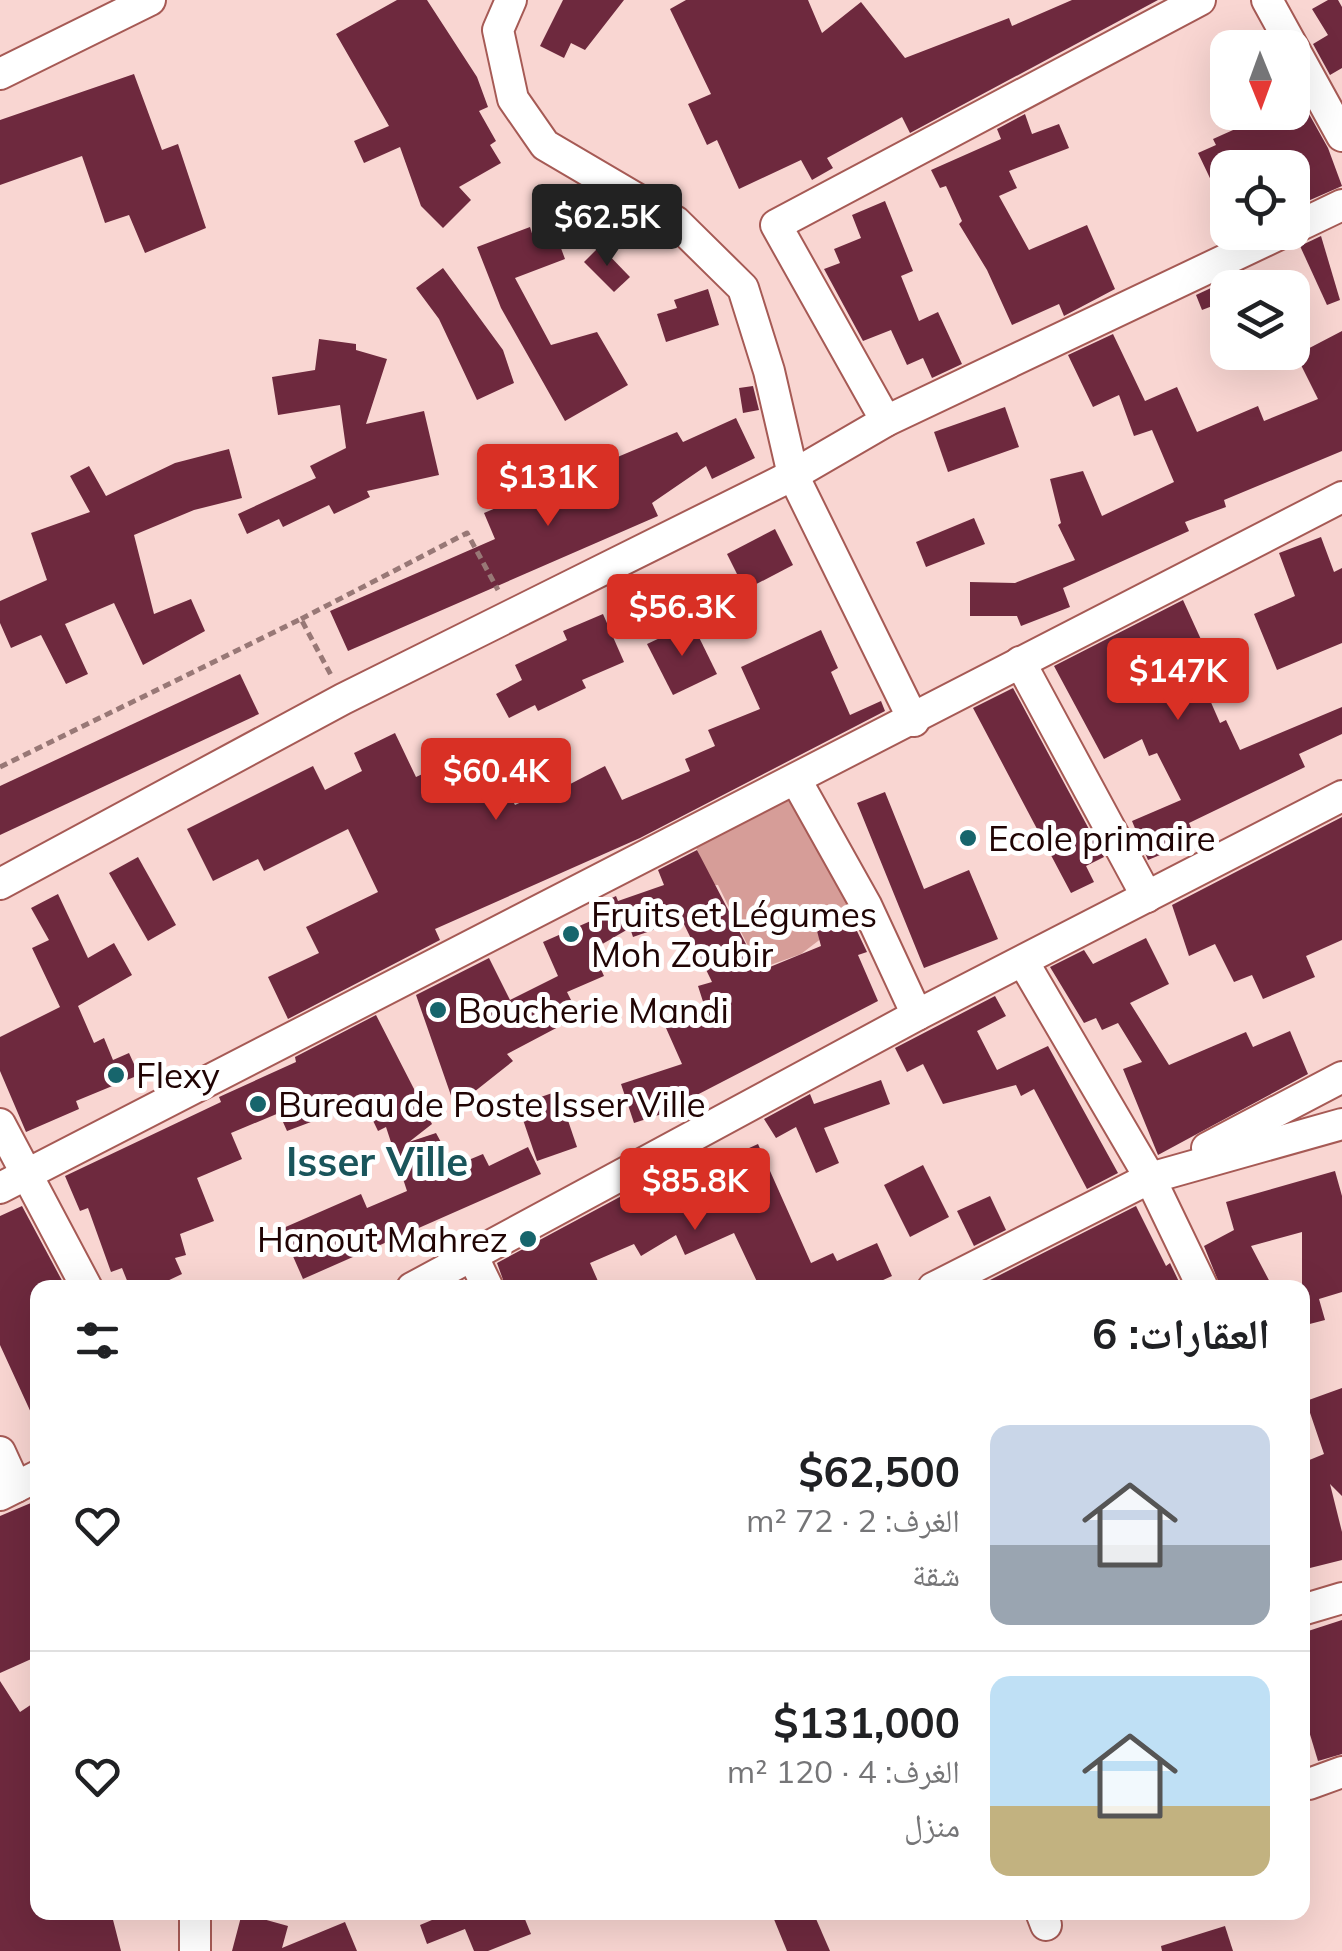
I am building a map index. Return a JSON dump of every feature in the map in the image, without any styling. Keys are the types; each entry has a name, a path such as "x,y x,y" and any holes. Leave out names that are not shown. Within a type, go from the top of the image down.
{"street":[{"path":"0,74 150,0"},
{"path":"511,0 498,30 513,99 544,145 676,222 743,288 769,371 793,475 914,721"},
{"path":"886,421 776,225 1200,0"},
{"path":"1267,0 1342,136"},
{"path":"1310,220 1342,205"},
{"path":"0,884 343,699 793,475 886,421 1246,250"},
{"path":"13,1181 914,721 1020,662 1342,497"},
{"path":"1020,662 1147,898"},
{"path":"796,780 866,904 916,1016"},
{"path":"427,1280 916,1016 1342,796"},
{"path":"1024,963 1150,1178 1199,1280"},
{"path":"949,1280 1342,1077"},
{"path":"0,1124 13,1181 81,1280"},
{"path":"1150,1178 1342,1124"},
{"path":"472,1256 484,1280"},
{"path":"0,1452 18,1486"},
{"path":"1310,1608 1342,1598"},
{"path":"1310,1784 1342,1772"},
{"path":"195,1920 195,1951"}],"path":[{"path":"0,767 301,619 467,532 510,613"},
{"path":"301,619 343,699"}],"shaded area":[{"path":"796,780 860,904 835,911 839,925 801,954 742,975 735,953 748,946 718,885 713,885 690,834"}],"building":[{"path":"397,0 427,0 477,77 488,107 479,111 496,141 490,145 501,163 459,187 471,200 443,228 421,206 400,147 364,163 354,141 389,126 336,34"},
{"path":"563,0 624,0 585,50 571,43 564,58 540,46"},
{"path":"686,0 808,0 822,33 861,2 905,58 1009,18 1012,26 1072,0 1158,0 910,133 902,117 827,158 833,168 812,180 801,160 739,189 717,140 707,145 688,104 711,94 670,9"},
{"path":"1328,0 1338,0 1342,7 1342,68 1330,75 1313,44 1328,35 1312,9"},
{"path":"134,74 162,150 178,144 206,228 145,253 129,215 105,223 82,156 0,185 0,120"},
{"path":"1025,114 1032,134 1059,124 1069,148 1009,171 1017,188 999,196 1029,250 1087,225 1115,289 1064,316 1059,304 1012,325 987,270 959,224 962,221 946,186 940,188 931,170 1001,139 997,129"},
{"path":"1310,116 1328,148 1342,186 1310,200 1310,150 1210,150 1210,178 1198,153 1216,145 1213,139 1233,130 1310,130"},
{"path":"885,201 913,271 901,276 919,321 938,312 962,364 932,378 923,358 907,365 891,330 863,341 824,269 840,263 834,249 861,238 852,215"},
{"path":"530,227 534,240 555,232 565,259 515,278 551,345 597,332 628,385 565,421 501,308 477,247"},
{"path":"1321,236 1340,300 1327,305 1302,250 1310,250 1310,241"},
{"path":"600,246 630,277 614,292 584,262"},
{"path":"443,268 503,350 514,383 477,400 439,319 416,288"},
{"path":"1210,288 1210,307 1202,310 1196,295"},
{"path":"708,289 719,325 666,342 657,314 677,308 674,300"},
{"path":"1342,331 1342,451 1224,500 1226,507 1185,522 1189,531 1063,588 1070,607 1021,626 1017,616 970,616 970,582 1015,583 1075,560 1058,525 1061,523 1050,479 1083,471 1102,516 1174,482 1152,430 1134,436 1119,395 1093,407 1068,355 1113,334 1145,401 1177,387 1197,432 1258,406 1264,421 1318,399 1304,370 1310,370 1310,348"},
{"path":"319,339 356,344 356,350 387,359 366,424 424,411 439,475 367,491 370,497 334,514 329,505 283,527 279,519 247,534 238,514 316,478 310,466 346,448 340,405 278,415 272,377 315,370"},
{"path":"753,386 759,410 743,413 739,388"},
{"path":"1005,407 1019,447 948,472 934,432"},
{"path":"736,418 755,458 712,479 706,466 652,503 658,516 348,651 330,611 495,539 484,513 677,432 683,442"},
{"path":"229,449 242,498 194,510 134,535 154,614 191,599 205,631 143,665 114,603 65,624 88,674 66,684 41,635 11,648 0,623 0,601 47,580 31,533 90,512 70,476 89,466 106,496 175,463"},
{"path":"974,518 985,544 926,567 916,542"},
{"path":"775,529 793,565 745,590 727,554"},
{"path":"1321,537 1334,572 1342,568 1342,643 1277,670 1254,614 1295,596 1279,553"},
{"path":"1183,600 1214,668 1199,675 1220,723 1226,720 1240,750 1342,707 1342,734 1299,754 1305,767 1189,823 1196,840 1148,860 1132,821 1181,800 1157,753 1149,756 1142,739 1104,759 1054,666"},
{"path":"603,614 624,662 582,680 586,688 538,711 535,705 509,718 496,694 522,680 515,665 567,640 563,631"},
{"path":"692,623 717,674 673,695 647,644"},
{"path":"821,630 838,668 831,672 850,715 881,701 885,711 640,838 435,929 440,940 288,1019 268,977 319,953 306,927 378,892 348,829 264,871 258,859 213,881 187,829 313,766 325,790 362,771 354,753 395,733 416,777 485,745 515,805 547,790 549,795 605,766 622,800 690,771 685,759 715,746 708,730 760,709 741,667"},
{"path":"240,674 259,714 0,835 0,786"},
{"path":"1013,688 1104,857 1086,866 1094,882 1071,893 973,708"},
{"path":"885,792 924,889 969,870 998,939 924,968 857,803"},
{"path":"1342,817 1342,940 1306,956 1315,977 1263,999 1252,975 1234,982 1215,944 1189,956 1172,905"},
{"path":"697,850 760,971 821,946 817,931 839,925 835,911 846,908 867,952 858,955 878,1001 691,1098 693,1104 634,1123 621,1084 682,1064 666,1028 706,1011 698,986 712,982 682,920 633,937 630,928 592,950 604,976 567,992 579,1016 507,1054 513,1061 455,1107 416,995 489,958 510,1000 558,976 543,942 602,916 597,905 616,896 618,901 664,885 658,870"},
{"path":"138,857 176,925 148,941 109,873"},
{"path":"58,894 88,958 114,943 132,975 78,1006 94,1043 104,1038 113,1060 129,1053 139,1075 76,1101 79,1109 26,1132 0,1071 0,1037 60,1007 32,948 49,940 31,908"},
{"path":"1146,938 1169,984 1130,1003 1169,1065 1246,1032 1253,1047 1290,1031 1308,1074 1158,1155 1123,1069 1142,1062 1118,1023 1102,1030 1096,1018 1084,1023 1050,967 1084,950 1093,964"},
{"path":"995,996 1006,1016 977,1031 997,1070 1048,1046 1118,1173 1087,1189 1034,1089 1021,1096 1016,1085 943,1104 923,1064 907,1072 895,1048"},
{"path":"376,1015 432,1124 409,1142 436,1133 454,1166 483,1154 489,1166 528,1147 541,1174 303,1279 281,1229 361,1194 367,1208 407,1191 386,1127 378,1131 364,1102 287,1131 279,1113 231,1133 242,1159 197,1178 214,1221 180,1234 186,1255 175,1258 182,1274 169,1280 127,1280 122,1268 111,1272 88,1208 80,1211 65,1176 221,1102 219,1097 296,1062 295,1057"},
{"path":"881,1080 890,1104 824,1128 839,1163 816,1173 796,1127 776,1138 764,1119 810,1094 814,1104"},
{"path":"558,1091 577,1147 537,1161 518,1105"},
{"path":"758,1144 811,1263 833,1253 837,1261 877,1243 892,1276 883,1280 756,1280 734,1233 685,1255 676,1235 641,1256 634,1244 590,1263 597,1280 503,1280 497,1263 670,1170 676,1181"},
{"path":"923,1165 949,1217 910,1237 884,1185"},
{"path":"1335,1171 1342,1196 1342,1292 1319,1299 1325,1320 1310,1324 1310,1280 1302,1280 1302,1232 1251,1246 1269,1280 1218,1280 1204,1246 1234,1230 1226,1202"},
{"path":"990,1196 1006,1230 974,1246 957,1211"},
{"path":"22,1206 62,1280 30,1280 30,1411 0,1345 0,1216"},
{"path":"1136,1206 1166,1266 1170,1263 1178,1280 990,1280"},
{"path":"1342,1388 1342,1496 1330,1484 1342,1532 1342,1560 1310,1568 1310,1460 1324,1454 1310,1413 1310,1400"},
{"path":"30,1503 30,1660 0,1673 0,1516"},
{"path":"1342,1620 1342,1754 1318,1761 1310,1734 1310,1630"},
{"path":"0,1681 20,1712 30,1705 30,1920 113,1920 121,1951 0,1951"},
{"path":"240,1920 267,1920 288,1926 282,1948 345,1922 357,1951 232,1951"},
{"path":"432,1920 525,1920 531,1934 488,1951 474,1951 465,1929 427,1944 420,1925"},
{"path":"774,1920 816,1920 830,1951 787,1951"},
{"path":"1225,1926 1233,1951 1162,1951 1161,1946"}],"place":[{"name":"Ecole primaire","path":"968,838"},
{"name":"Fruits et Légumes Moh Zoubir","path":"571,934"},
{"name":"Boucherie Mandi","path":"438,1010"},
{"name":"Flexy","path":"116,1075"},
{"name":"Bureau de Poste Isser Ville","path":"258,1104"},
{"name":"Hanout Mahrez","path":"528,1239"}],"district":[{"name":"Isser Ville","path":"377,1161"}]}
